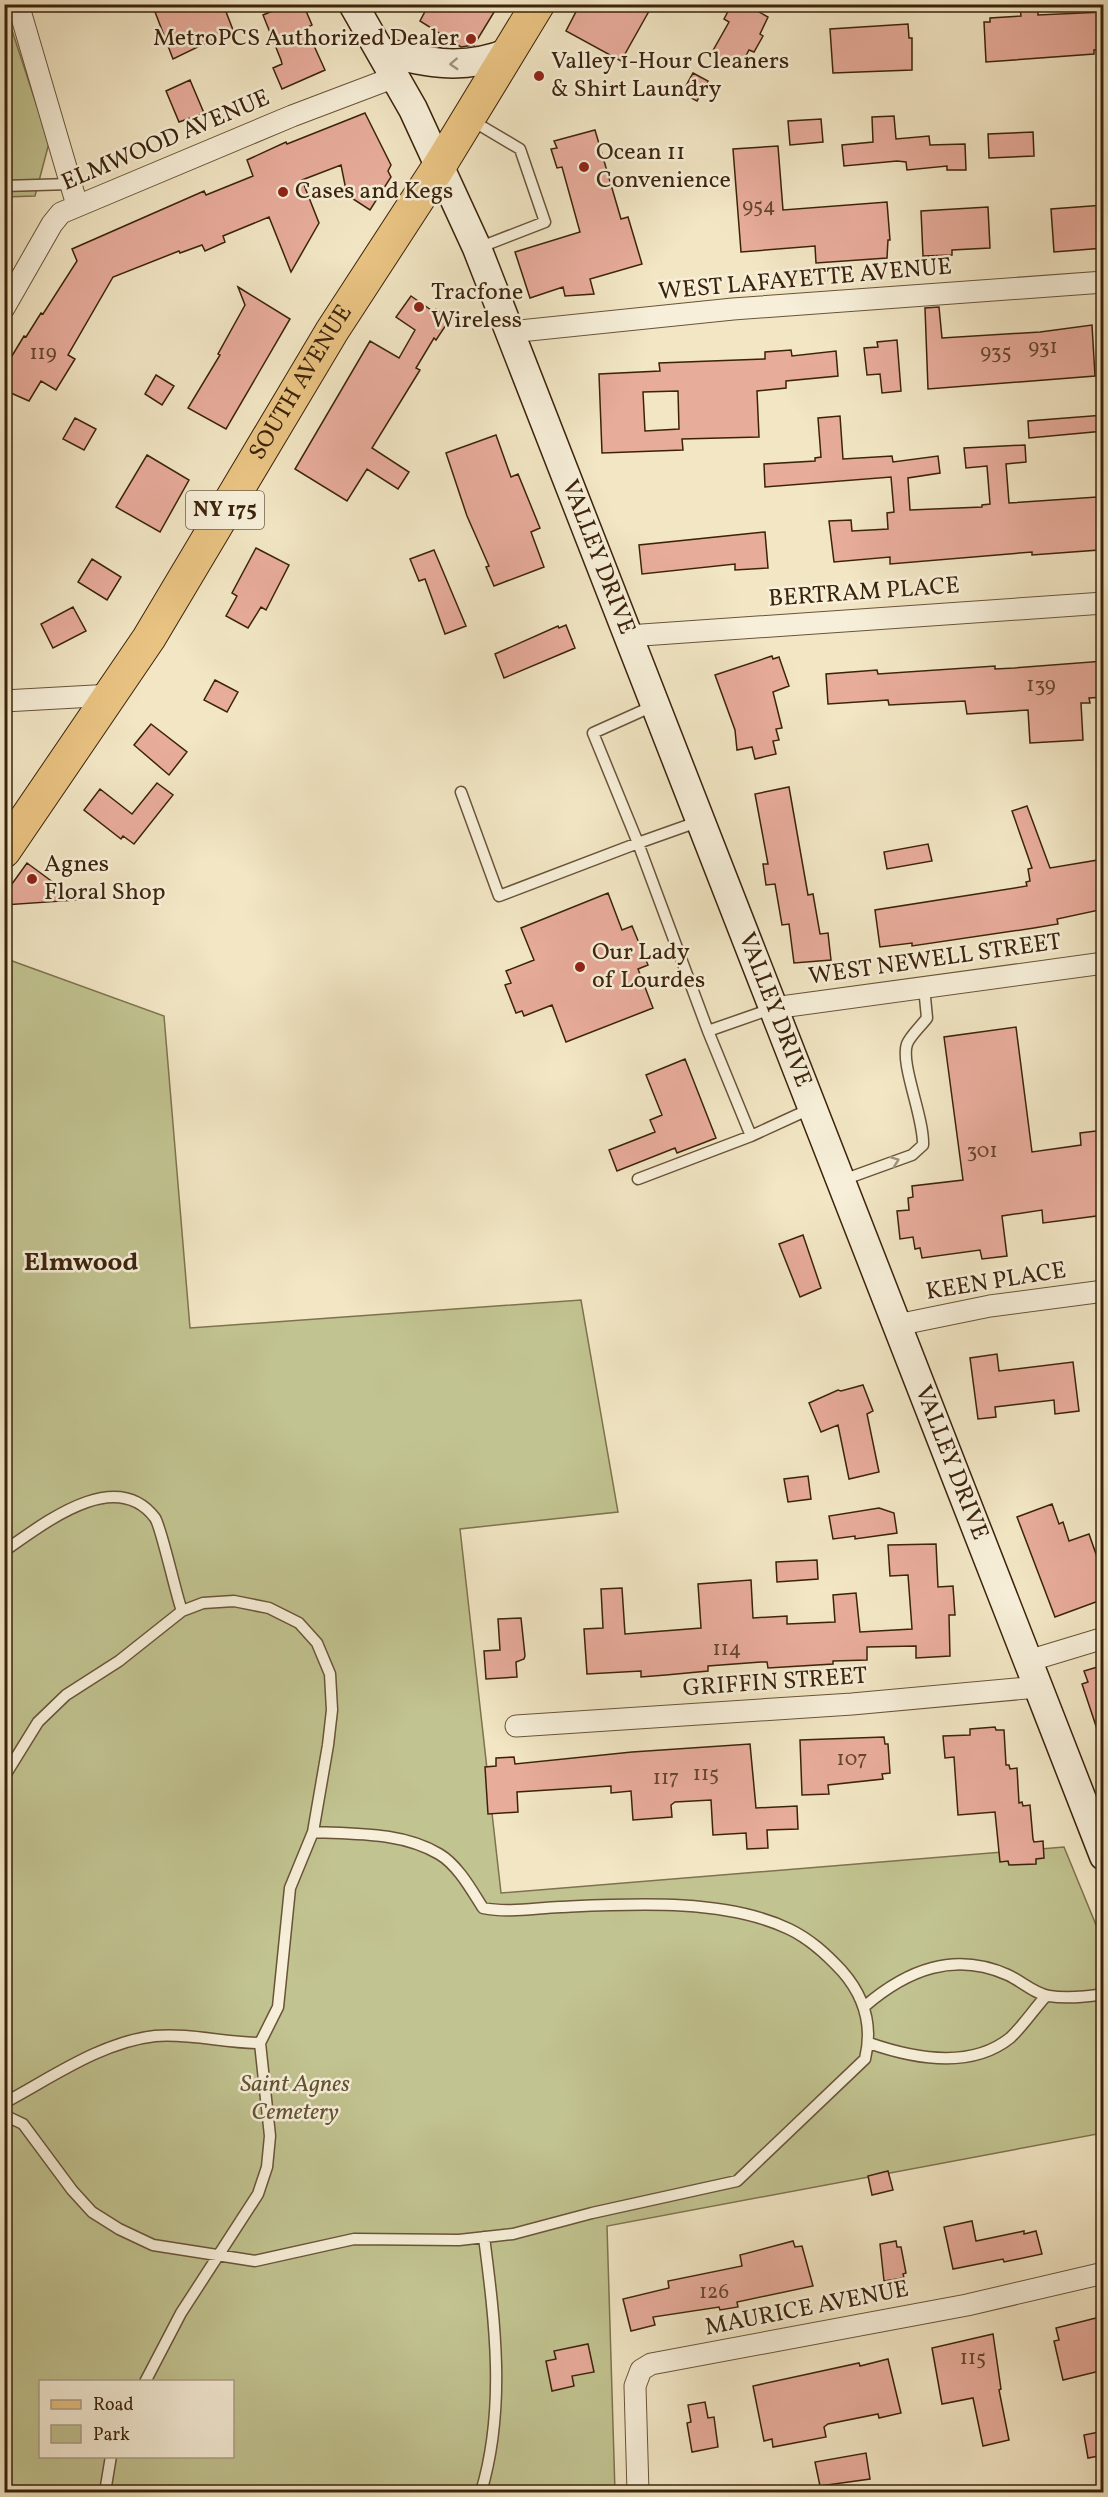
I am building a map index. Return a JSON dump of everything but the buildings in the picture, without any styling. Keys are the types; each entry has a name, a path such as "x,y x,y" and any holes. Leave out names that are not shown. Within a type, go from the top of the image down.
{"main road":[{"name":"VALLEY DRIVE","path":"353,4 382,52 440,165 477,248 1102,1847"},
{"name":"SOUTH AVENUE","path":"4,851 149,638 332,331 469,119 538,4"},
{"path":"382,52 447,65 487,62 510,52"}],"street":[{"path":"18,4 76,205"},
{"name":"ELMWOOD AVENUE","path":"4,308 52,224 61,213 292,116 395,77"},
{"name":"WEST LAFAYETTE AVENUE","path":"510,332 733,309 1104,282"},
{"name":"BERTRAM PLACE","path":"628,636 1104,603"},
{"path":"4,701 112,695"},
{"name":"WEST NEWELL STREET","path":"774,1008 1104,963"},
{"name":"KEEN PLACE","path":"897,1325 990,1306 1104,1291"},
{"name":"GRIFFIN STREET","path":"516,1726 840,1705 1033,1674 1104,1638"},
{"name":"MAURICE AVENUE","path":"638,2493 635,2386 641,2370 651,2364 967,2305 1104,2272"}],"lane":[{"path":"469,119 519,149 545,222 477,248"},
{"path":"4,186 70,184"},
{"path":"655,705 593,732 638,843 708,1031 751,1136"},
{"path":"460,792 499,896 701,821"},
{"path":"840,1181 912,1155 922,1145 918,1105 904,1056 908,1042 927,1018 924,987"},
{"path":"708,1031 774,1008"},
{"path":"638,1179 751,1136 812,1108"},
{"path":"4,1551 78,1504 96,1499 121,1498 138,1504 156,1519 182,1611"},
{"path":"4,1777 38,1722 66,1695 119,1661 182,1611 203,1603 234,1601 269,1608 298,1623 317,1643 330,1674 332,1710 312,1832 290,1888 278,2007 260,2043 270,2136 267,2168 258,2194 181,2313 146,2380"},
{"path":"4,2115 23,2124 72,2190 92,2212 153,2245 255,2261 354,2239 459,2240 513,2234 592,2213 737,2181 865,2059 869,2043 865,2006 848,1977 824,1951 790,1929 753,1915 707,1908 562,1906 495,1911 483,1908 458,1872 441,1855 409,1841 381,1836 312,1832"},
{"path":"865,2006 882,1991 909,1976 937,1965 973,1965 1006,1975 1046,1996 1077,1998 1104,1994"},
{"path":"869,2043 900,2054 927,2058 979,2054 1009,2038 1046,1996"},
{"path":"4,2103 106,2049 135,2040 186,2036 228,2043 260,2043"},
{"path":"481,2493 496,2424 493,2309 484,2237"},
{"path":"105,2493 111,2458"}],"green space":[{"path":"4,6 49,143 35,196 5,197"},
{"name":"Saint Agnes Cemetery","path":"4,958 164,1016 190,1328 581,1300 618,1512 460,1529 501,1893 1064,1847 1103,1942 1103,2133 607,2226 615,2492 5,2492"}],"place":[{"name":"MetroPCS Authorized Dealer","path":"471,39"},
{"name":"Valley 1-Hour Cleaners & Shirt Laundry","path":"539,76"},
{"name":"Ocean 11 Convenience","path":"584,167"},
{"name":"Cases and Kegs","path":"283,192"},
{"name":"Tracfone Wireless","path":"419,307"},
{"name":"Agnes Floral Shop","path":"32,879"},
{"name":"Our Lady of Lourdes","path":"580,967"}],"district":[{"name":"Elmwood","path":"81,1263"}]}
